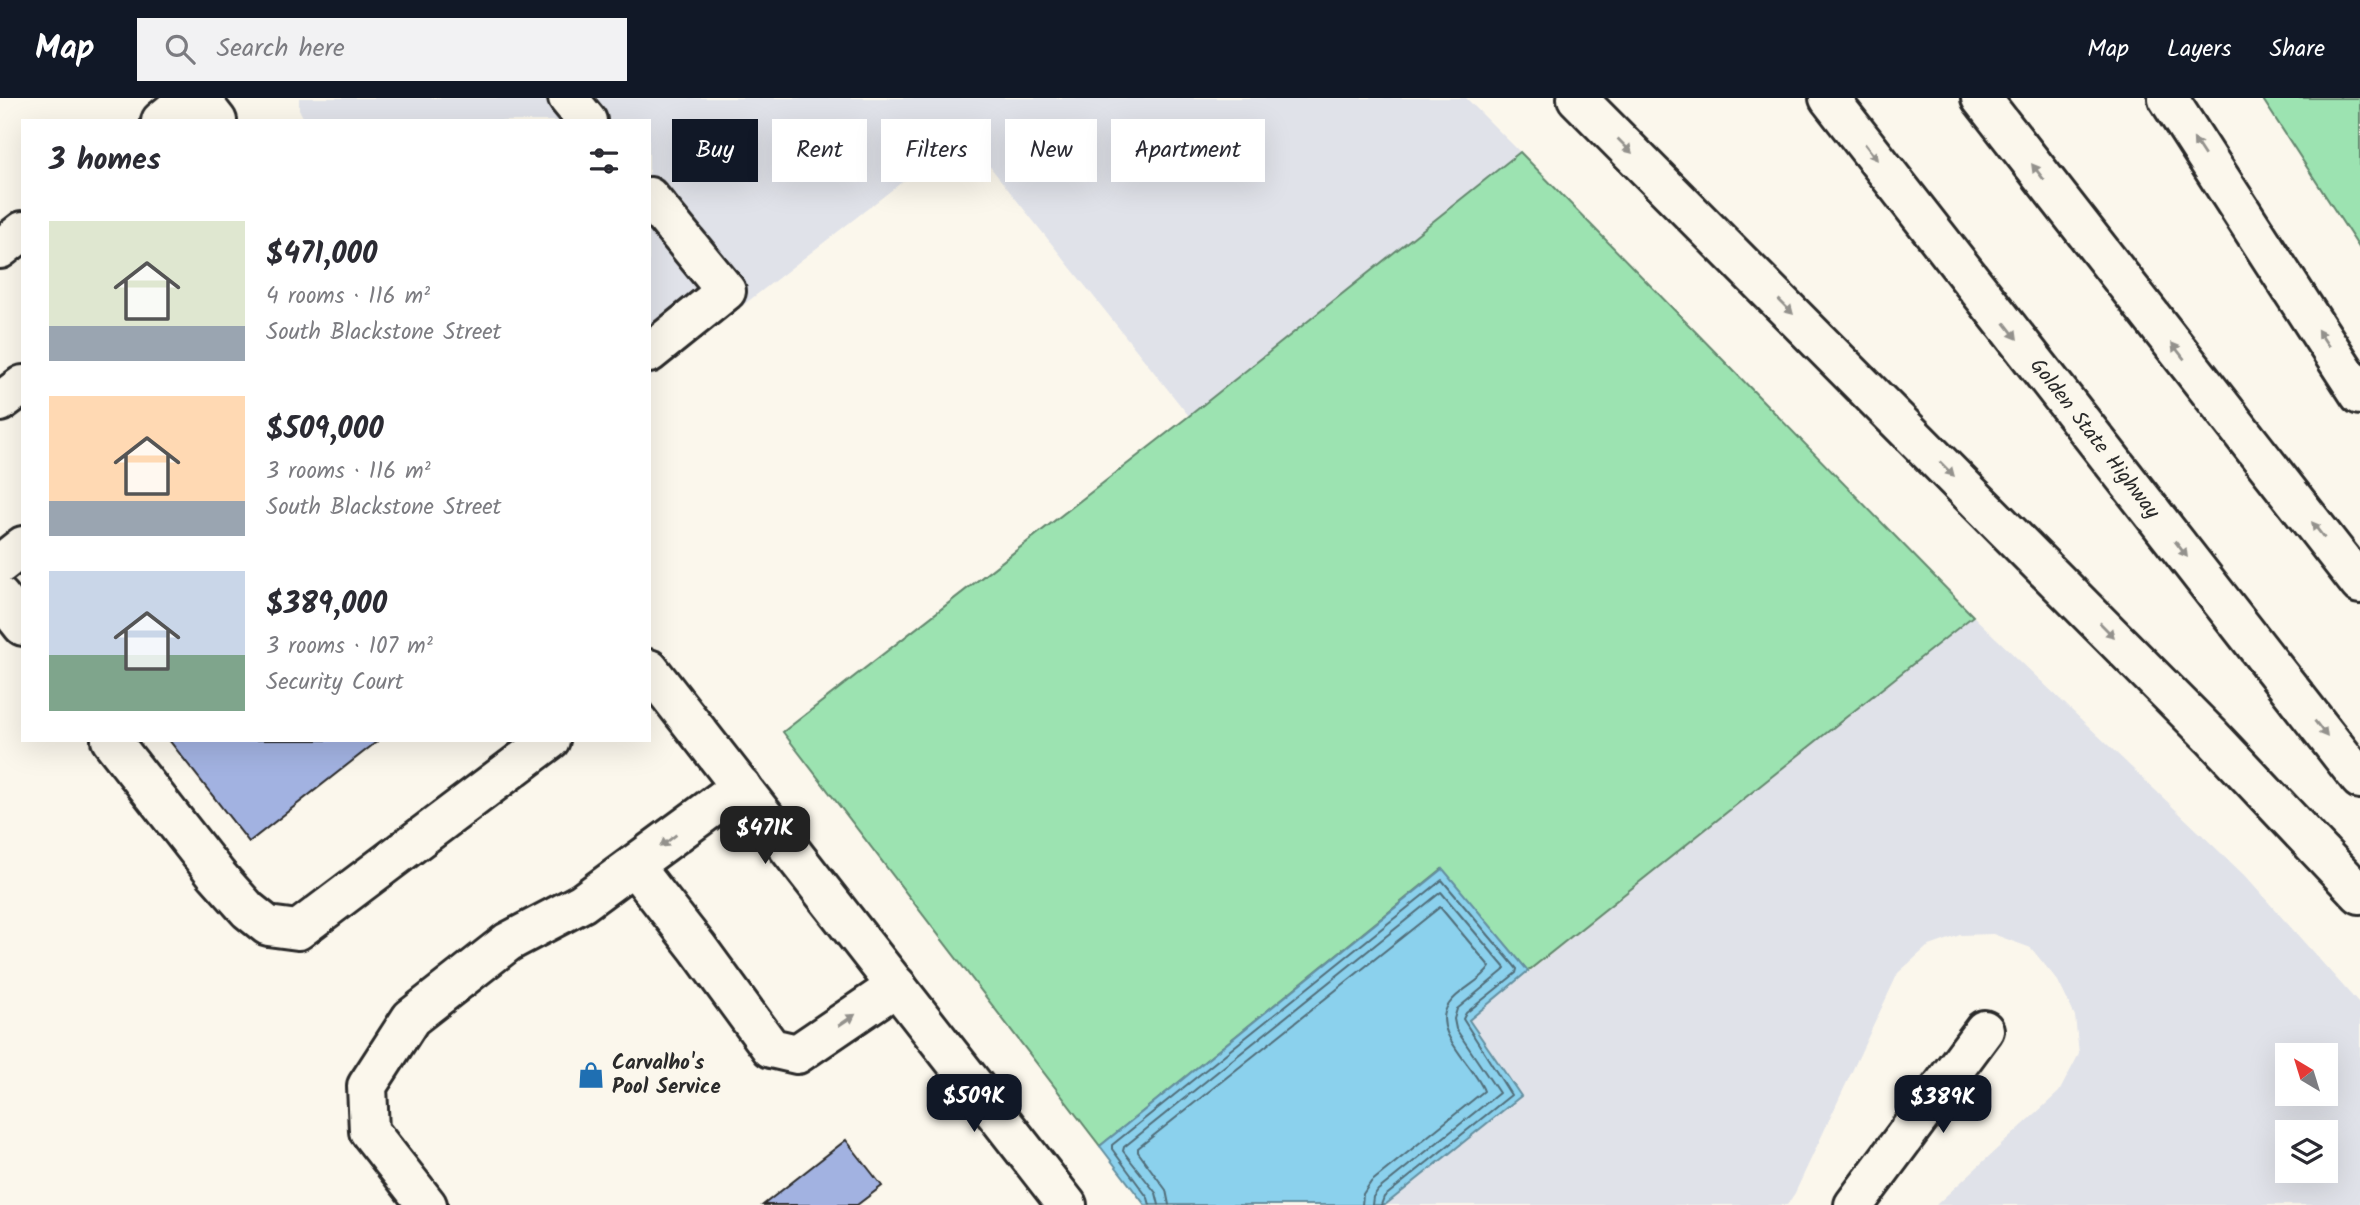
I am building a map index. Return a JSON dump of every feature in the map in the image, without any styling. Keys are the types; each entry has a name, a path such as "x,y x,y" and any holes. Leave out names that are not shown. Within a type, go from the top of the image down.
{"main road":[{"path":"164,119 190,98"},
{"path":"199,98 215,119"},
{"path":"568,98 585,119"},
{"path":"1577,98 2184,708 2360,894"},
{"name":"Golden State Highway","path":"1829,98 2360,779"},
{"path":"1981,98 2360,584"},
{"path":"2168,98 2360,395"},
{"path":"651,199 726,291 651,351"},
{"path":"0,249 21,233"},
{"path":"0,402 21,386"},
{"path":"0,564 21,548"},
{"path":"0,597 21,623"},
{"path":"651,671 1066,1205"},
{"path":"113,742 216,874 248,910 268,926 298,930 547,742"},
{"path":"427,1205 369,1131 367,1086 411,1018 508,942 582,903 741,786"},
{"path":"634,866 698,947 771,1048 797,1054 897,986"},
{"path":"1854,1205 1984,1030"}],"shaded area":[{"path":"299,98 1466,98 1520,152 1189,416 991,168 991,119 881,119 881,182 902,182 651,376 651,119 304,119 299,109"},
{"path":"1973,616 2244,875 2360,1005 2360,1205 1936,1205 2059,1092 2079,1054 2075,1016 2058,981 2031,948 1993,934 1960,935 1927,947 1898,973 1787,1205 1385,1205 1521,1096 1469,1020"}],"green space":[{"path":"2262,98 2360,98 2360,249"},
{"path":"1520,152 1973,616 1528,971 1442,869 1100,1146 783,732 1189,416"}],"water":[{"path":"1443,869 1528,971 1469,1020 1521,1096 1385,1205 1145,1205 1100,1146"}],"building":[{"path":"171,742 376,742 249,842"},
{"path":"846,1140 882,1186 857,1205 763,1205"}],"place":[{"name":"Carvalho's Pool Service","path":"591,1075"}]}
